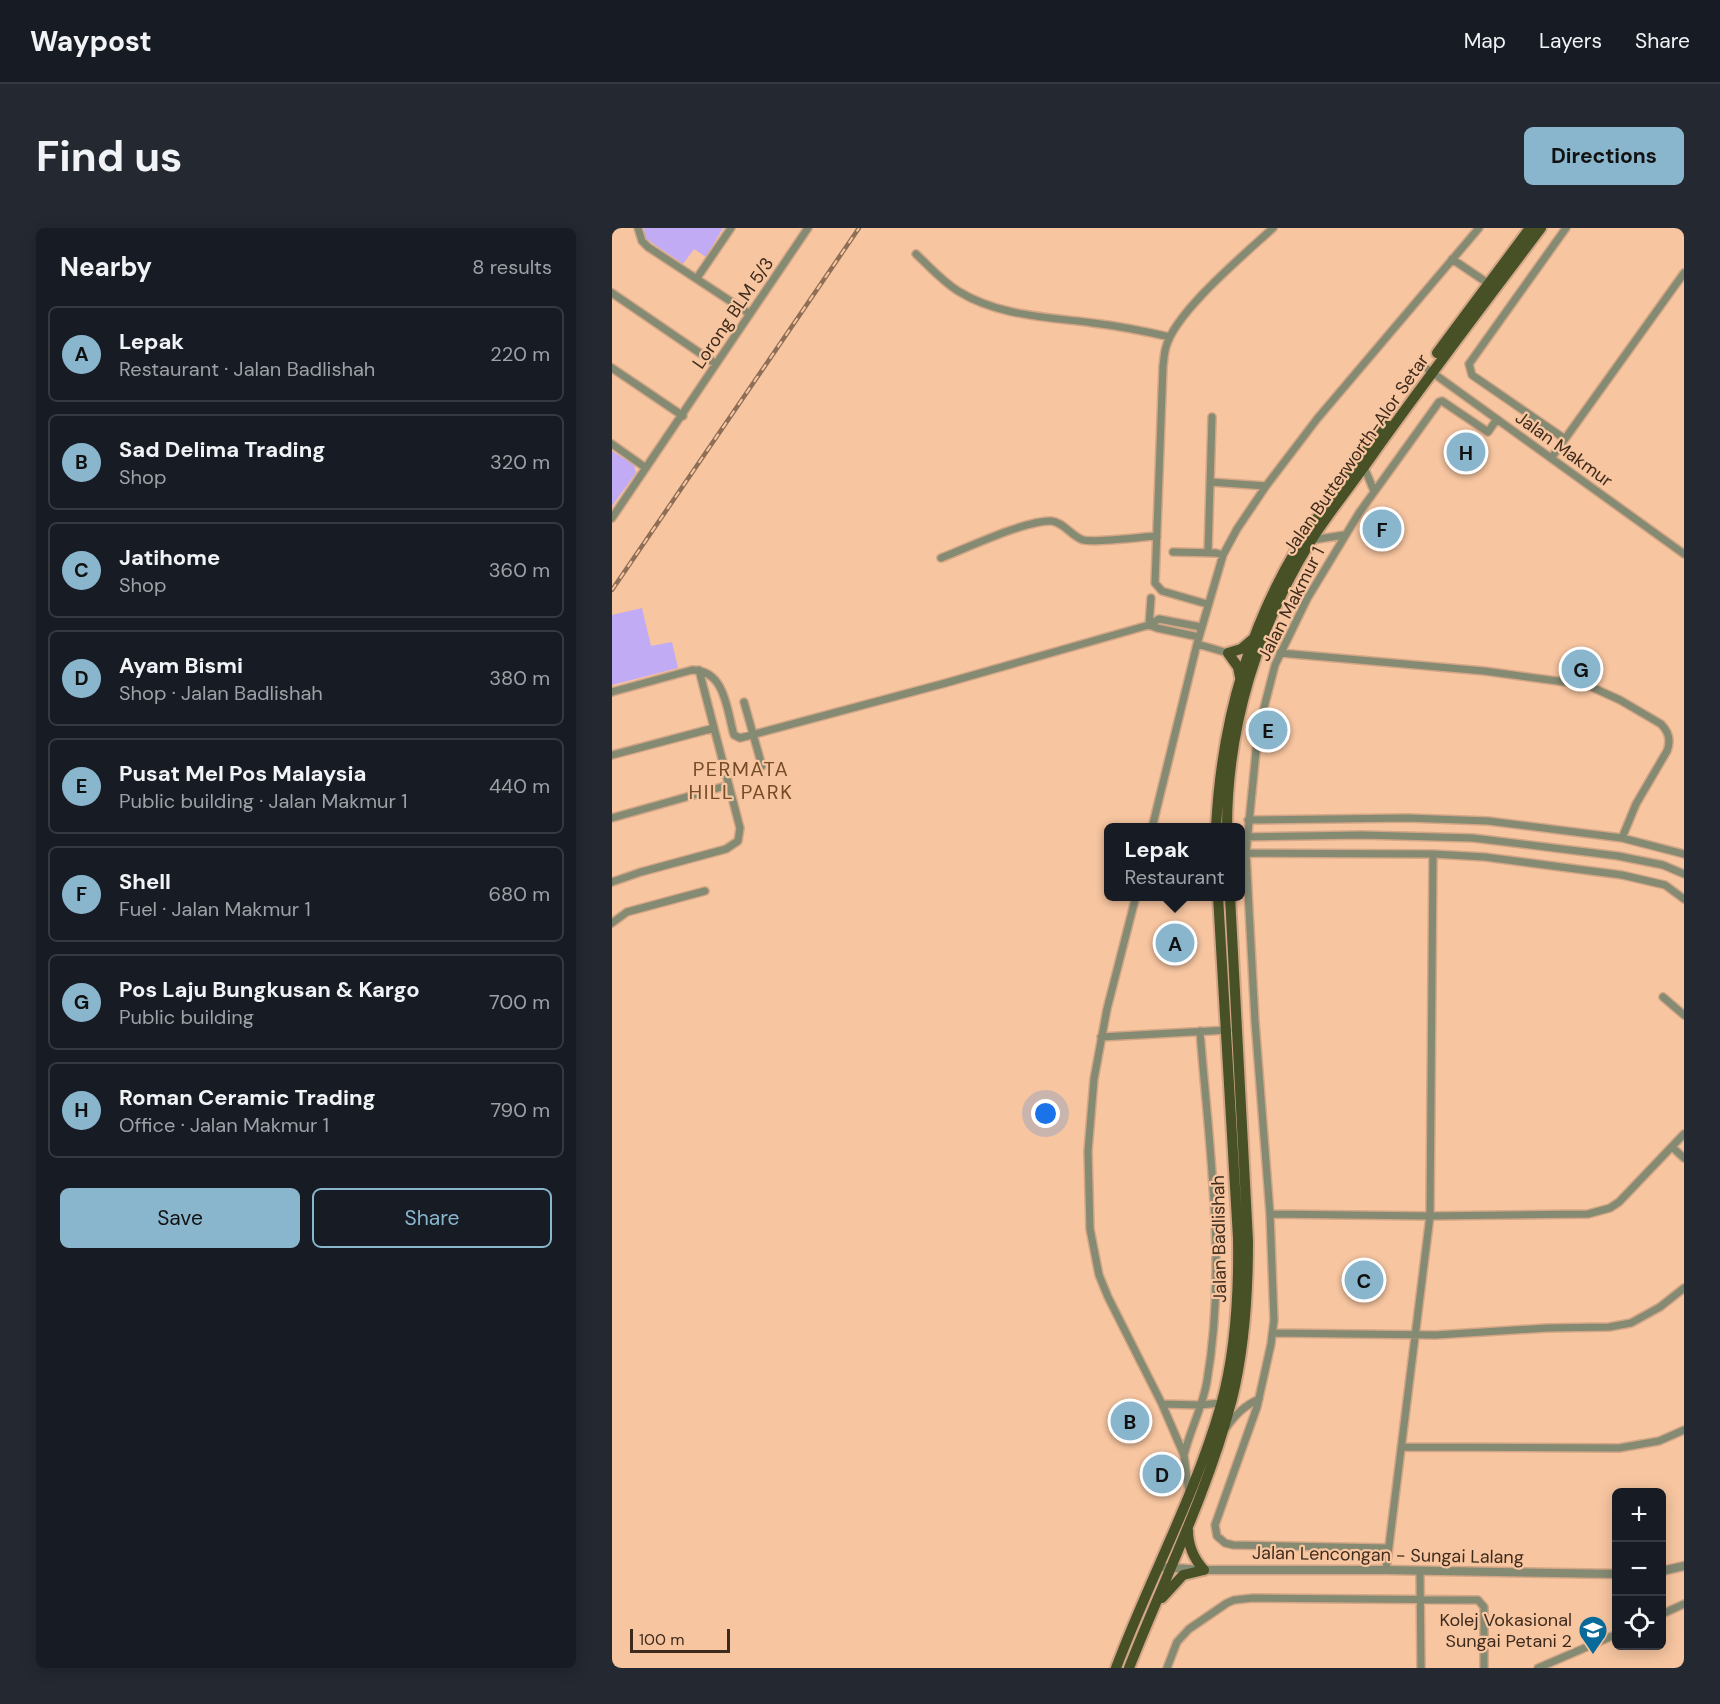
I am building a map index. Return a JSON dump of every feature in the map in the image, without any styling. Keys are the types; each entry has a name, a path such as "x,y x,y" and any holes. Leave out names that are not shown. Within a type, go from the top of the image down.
{"main road":[{"name":"Jalan Butterworth-Alor Setar","path":"1227,823 1227,797 1235,732 1255,661 1273,614 1312,540 1530,228"},
{"name":"Jalan Butterworth-Alor Setar","path":"1216,823 1226,730 1240,677 1254,638 1279,583 1312,526 1429,370 1540,228"},
{"path":"1240,677 1238,667 1228,653 1240,649 1254,638"},
{"name":"Jalan Badlishah","path":"1129,1668 1222,1434 1238,1373 1248,1290 1248,1241 1232,1029 1218,901"},
{"name":"Jalan Badlishah","path":"1116,1668 1211,1439 1221,1403 1235,1331 1239,1288 1230,901"},
{"path":"1153,1610 1166,1592 1183,1575 1204,1570 1190,1548 1188,1524"}],"street":[{"path":"638,228 642,241 648,248 750,314"},
{"path":"697,278 731,228"},
{"name":"Lorong BLM 5/3","path":"612,518 808,228"},
{"path":"1207,604 1176,596 1156,586 1163,366 1166,347 1170,336 1189,310 1273,228"},
{"path":"1153,823 1207,604 1223,555 1266,486 1317,419 1479,228"},
{"path":"1565,439 1472,375 1469,364 1566,228"},
{"path":"916,254 949,285 960,292 1018,314 1116,326 1170,336"},
{"path":"1452,259 1489,284"},
{"path":"1552,457 1684,273"},
{"path":"612,293 716,364"},
{"path":"612,368 682,416"},
{"name":"Jalan Makmur","path":"1429,370 1684,554"},
{"path":"1456,391 1447,404 1488,432 1497,419"},
{"name":"Jalan Makmur 1","path":"1245,833 1258,731 1264,701 1280,653 1307,599 1344,535 1439,402 1447,404"},
{"path":"1208,552 1212,417"},
{"path":"612,444 646,468"},
{"path":"1364,467 1374,491"},
{"path":"1210,482 1266,486"},
{"path":"941,558 1025,526 1052,521 1060,523 1070,533 1084,540 1157,536"},
{"path":"1312,540 1344,535"},
{"path":"1173,552 1208,552 1223,555"},
{"path":"1149,625 1151,598"},
{"path":"612,692 699,670 712,677 720,686 734,735 740,738 1149,625 1159,619 1202,627"},
{"path":"1149,625 1228,653"},
{"path":"1280,653 1484,671 1559,681 1587,686 1620,700 1661,724 1669,742 1667,751 1636,804 1622,838"},
{"path":"612,882 640,872 726,849 738,841 740,828 699,670"},
{"path":"744,702 762,766"},
{"path":"612,755 714,728"},
{"path":"612,818 729,785"},
{"path":"1248,820 1466,819 1622,838 1684,854"},
{"path":"1245,837 1362,835 1473,838 1618,856 1663,866 1684,874"},
{"name":"Jalan Makmur 1","path":"1245,845 1273,1270 1273,1333 1259,1399 1217,1514 1215,1525 1217,1536 1225,1543 1233,1545 1388,1548"},
{"path":"1246,853 1433,854 1485,857 1622,875 1665,885 1684,899"},
{"path":"1386,1570 1430,1216 1433,854"},
{"path":"612,923 627,912 705,891"},
{"path":"1135,901 1101,1037 1094,1078 1088,1151 1088,1206 1099,1275 1162,1404 1184,1455 1189,1494"},
{"path":"1663,997 1684,1015"},
{"path":"1101,1037 1232,1029"},
{"path":"1184,1455 1208,1380 1218,1266 1200,1031"},
{"path":"1269,1214 1574,1216 1598,1212 1620,1202 1684,1134"},
{"path":"1672,1147 1684,1158"},
{"path":"1273,1333 1462,1334 1620,1326 1631,1323 1660,1307 1684,1288"},
{"path":"1222,1434 1235,1415 1247,1404 1259,1399"},
{"path":"1162,1404 1200,1406 1221,1403"},
{"path":"1403,1447 1619,1448 1659,1442 1684,1430"},
{"path":"1666,1570 1684,1566"},
{"name":"Jalan Lencongan - Sungai Lalang","path":"1158,1568 1612,1574"},
{"path":"1420,1571 1421,1668"},
{"path":"1167,1668 1174,1648 1184,1634 1220,1607 1234,1600 1253,1598 1478,1600 1484,1607 1484,1668"},
{"path":"1666,1612 1684,1604"},
{"path":"1538,1668 1612,1636"}],"shaded area":[{"path":"644,228 723,228 706,257 694,249 683,264 645,238"},
{"path":"612,451 634,465 636,473 612,506"},
{"path":"642,608 651,646 672,642 678,668 612,685 612,615"}],"railway":[{"path":"612,590 859,228"}],"place":[{"name":"Roman Ceramic Trading","path":"1466,452"},
{"name":"Shell","path":"1382,529"},
{"name":"Pos Laju Bungkusan & Kargo","path":"1581,669"},
{"name":"Pusat Mel Pos Malaysia","path":"1268,730"},
{"name":"Lepak","path":"1175,943"},
{"name":"Jatihome","path":"1364,1280"},
{"name":"Sad Delima Trading","path":"1130,1421"},
{"name":"Ayam Bismi","path":"1162,1474"},
{"name":"Kolej Vokasional Sungai Petani 2","path":"1593,1656"}],"district":[{"name":"PERMATA HILL PARK","path":"741,780"}]}
